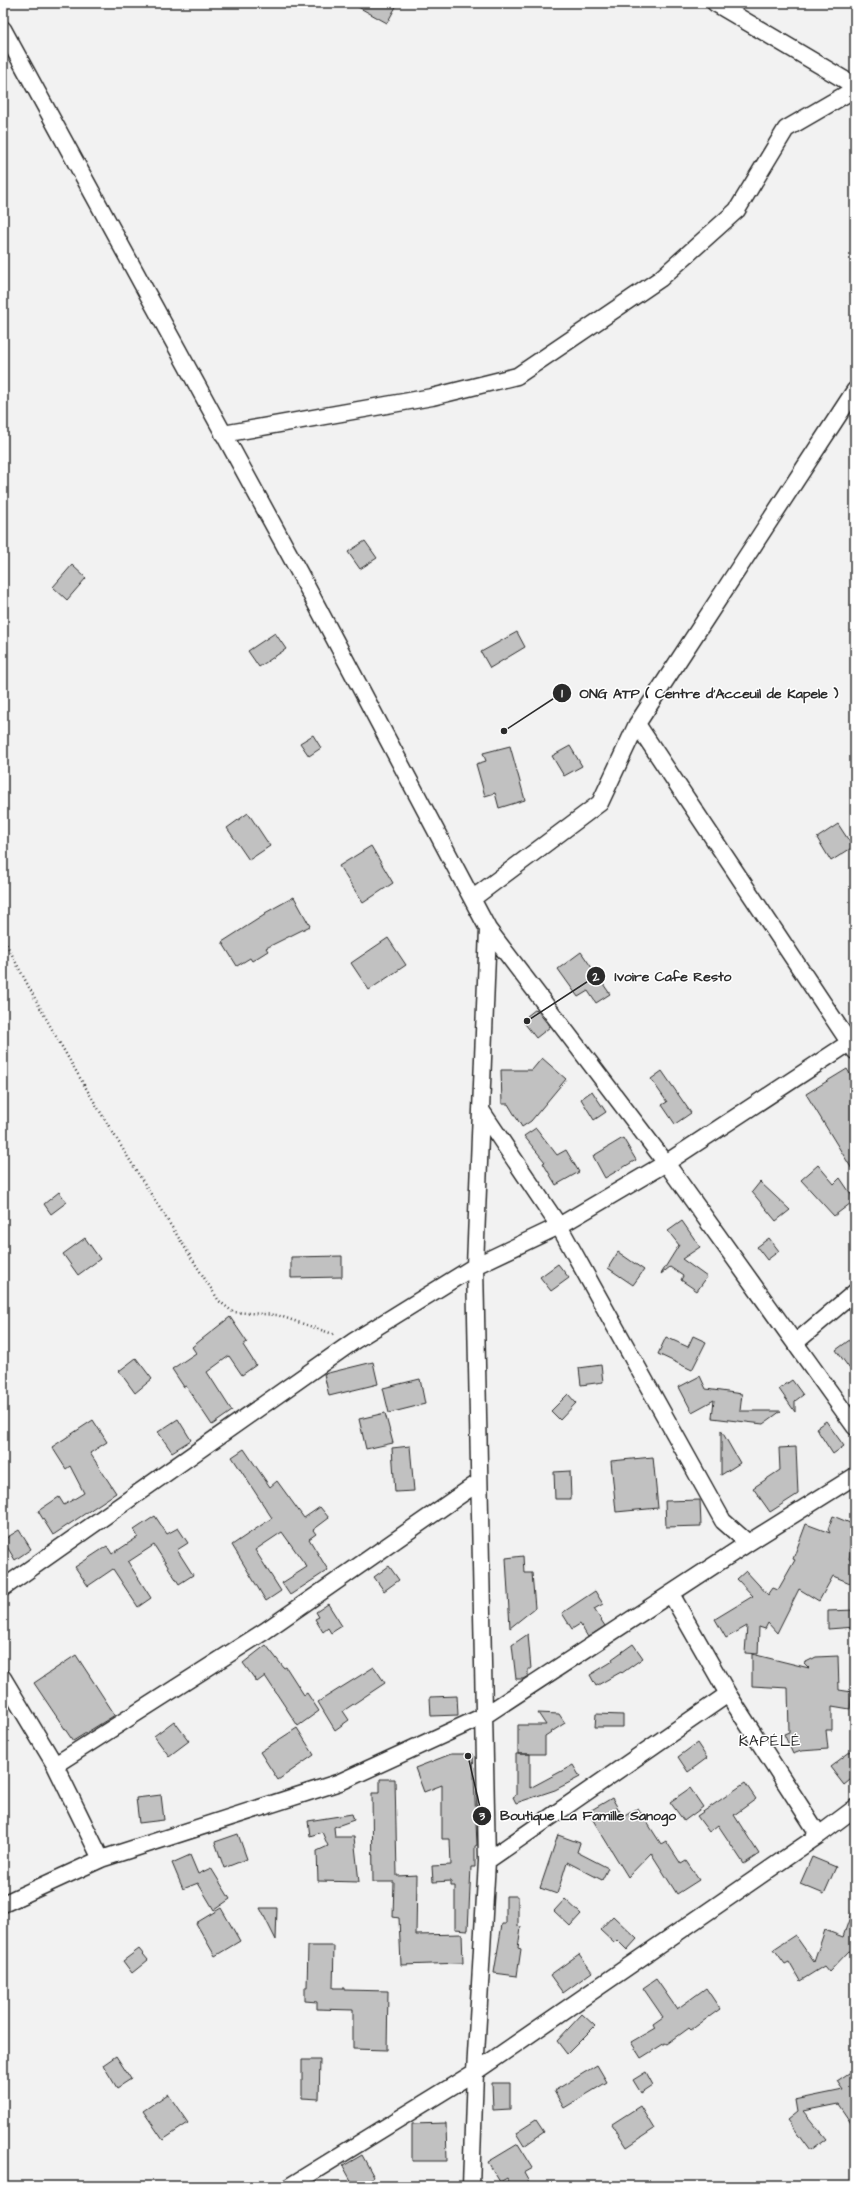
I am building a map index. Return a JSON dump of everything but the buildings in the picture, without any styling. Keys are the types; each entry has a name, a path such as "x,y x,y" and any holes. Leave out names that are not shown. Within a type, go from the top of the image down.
{"street":[{"path":"715,3 855,86"},
{"path":"3,29 303,579 488,929 666,1163 855,1427"},
{"path":"224,434 432,397 517,376 660,279 737,210 786,129 855,89"},
{"path":"472,899 600,803 637,724 855,390"},
{"path":"3,1588 354,1341 475,1266 559,1226 666,1163 853,1044 637,724"},
{"path":"471,2186 474,2072 487,1861 475,1266 488,929"},
{"path":"481,1110 559,1226 724,1521 748,1543"},
{"path":"795,1343 855,1292"},
{"path":"3,1904 101,1859 340,1782 484,1716 748,1543 855,1476"},
{"path":"55,1765 264,1631 479,1482"},
{"path":"671,1594 728,1694 819,1835"},
{"path":"3,1678 55,1765 101,1859"},
{"path":"487,1861 728,1694"},
{"path":"290,2186 474,2072 819,1835 855,1808"}],"path":[{"path":"3,937 35,1001 81,1080 219,1301 233,1312 277,1315 354,1341"}],"place":[{"name":"ONG ATP ( Centre d'Acceuil de Kapele )","path":"504,731"},
{"name":"Ivoire Cafe Resto","path":"527,1021"},
{"name":"Boutique La Famille Sanogo","path":"468,1756"}],"district":[{"name":"KAPÉLÉ","path":"770,1741"}]}
